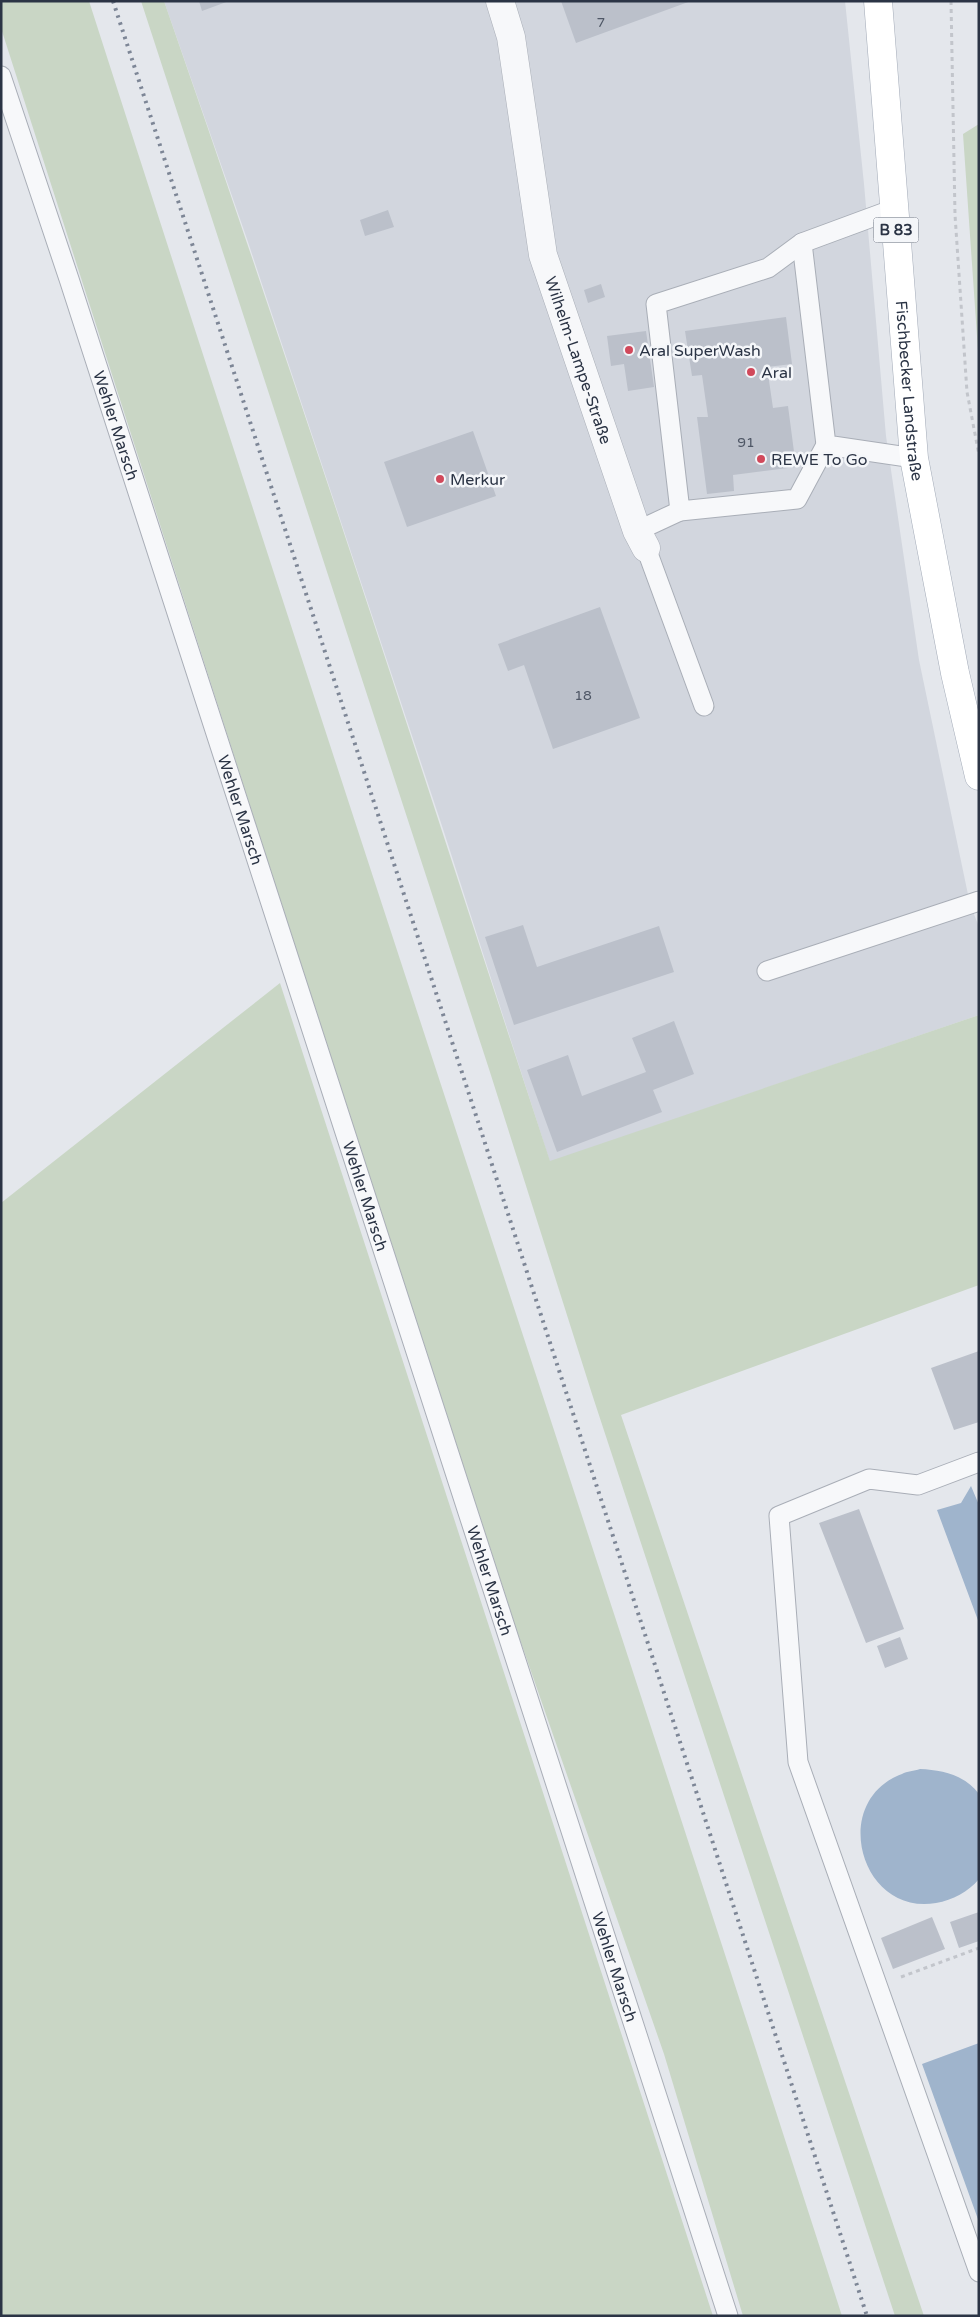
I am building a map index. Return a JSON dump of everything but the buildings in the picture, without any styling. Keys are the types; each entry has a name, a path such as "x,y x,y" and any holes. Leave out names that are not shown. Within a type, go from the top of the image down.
{"main road":[{"name":"Fischbecker Landstraße","path":"878,1 914,458 955,673 979,776"}],"street":[{"name":"Wilhelm-Lampe-Straße","path":"500,1 512,37 543,255 641,540"}],"lane":[{"name":"Wehler Marsch","path":"1,76 69,279 728,2316"},
{"path":"680,511 656,304 768,268 802,243 894,209"},
{"path":"641,540 680,511 797,499 826,445 802,243"},
{"path":"826,445 914,458"},
{"name":"Wilhelm-Lampe-Straße","path":"641,540 704,706"},
{"path":"767,971 979,901"},
{"path":"979,1462 918,1485 869,1479 779,1516 798,1762 979,2272"}],"path":[{"path":"951,1 955,215 967,392 979,455"},
{"path":"877,1986 979,1948"}],"shaded area":[{"path":"164,1 845,1 864,184 886,436 919,660 970,904 979,927 979,1015 550,1162 444,832 247,239"}],"green space":[{"path":"1,1 89,1 842,2316 743,2316 664,2054 517,1631 261,840 1,28"},
{"path":"141,1 164,1 312,435 550,1161 979,1015 979,1285 621,1415 924,2316 895,2316 592,1394 489,1069"},
{"path":"979,124 979,365 963,134"},
{"path":"280,983 713,2316 1,2316 1,1203"}],"water":[{"path":"971,1486 979,1505 979,1623 937,1510 961,1503"},
{"path":"920,1769 945,1772 960,1778 979,1794 979,1879 960,1895 936,1903 910,1902 888,1892 873,1875 863,1854 861,1830 866,1807 879,1788 904,1773"},
{"path":"979,2043 979,2222 922,2064"}],"railway":[{"path":"113,1 867,2316"}],"place":[{"name":"Aral SuperWash","path":"629,350"},
{"name":"Aral","path":"751,372"},
{"name":"REWE To Go","path":"761,459"},
{"name":"Merkur","path":"440,479"}]}
